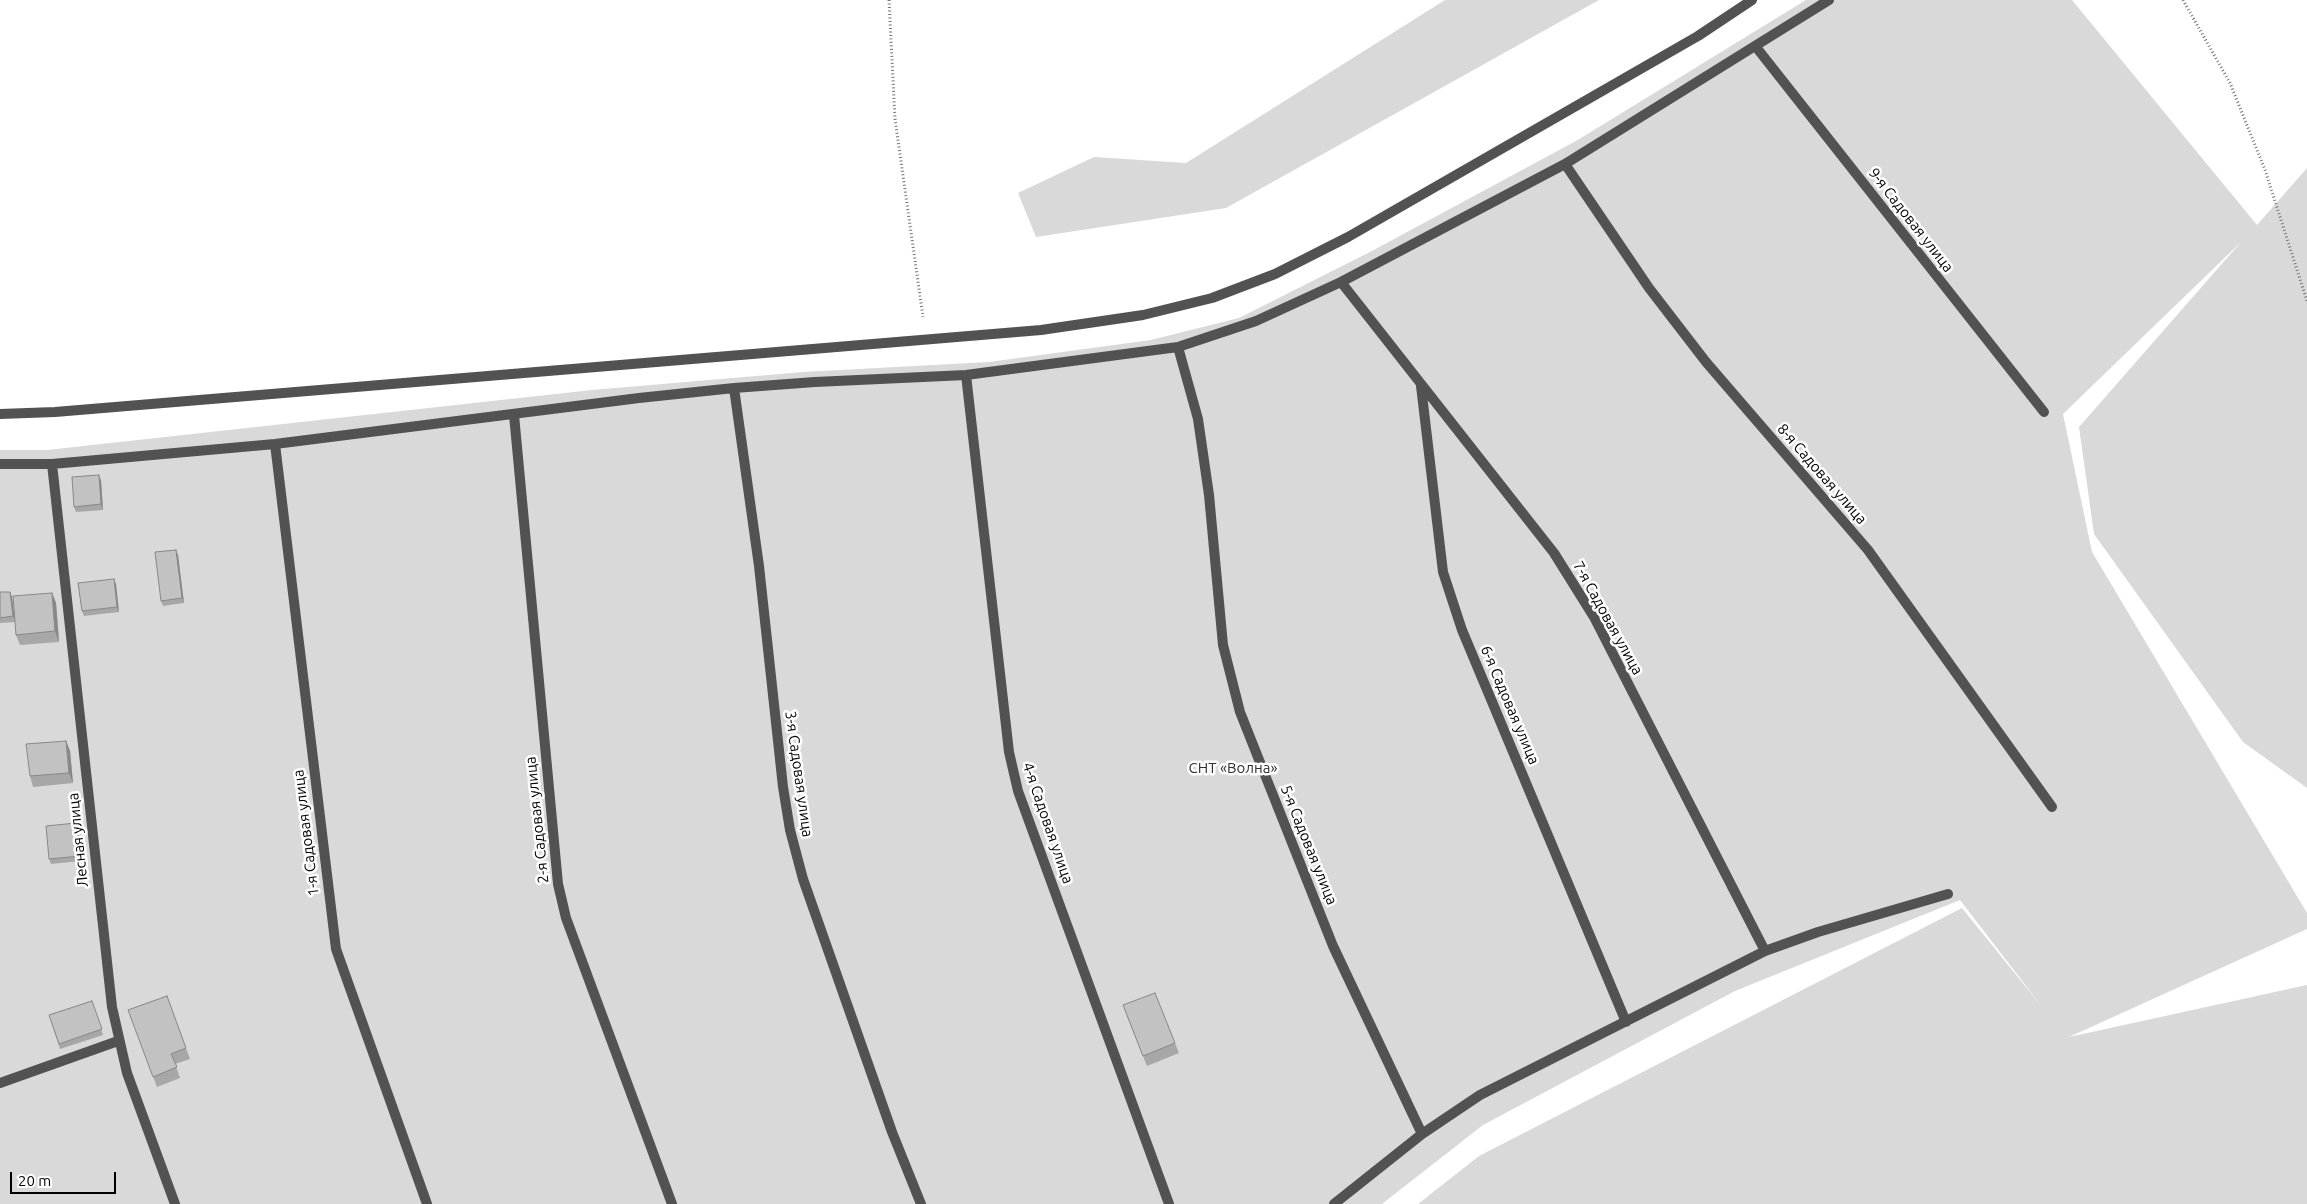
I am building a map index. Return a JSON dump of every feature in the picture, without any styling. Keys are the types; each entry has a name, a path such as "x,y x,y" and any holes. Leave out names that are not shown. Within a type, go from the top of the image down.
{"street":[{"path":"0,414 65,411 926,338 1041,330 1143,315 1212,298 1276,274 1365,228 1689,41 1752,0"},
{"path":"0,464 52,464 275,444 639,398 815,382 966,375 1178,347 1256,322 1341,282 1565,164 1829,0"},
{"name":"9-я Садовая улица","path":"1756,47 2044,412"},
{"name":"8-я Садовая улица","path":"1565,164 1649,288 1706,362 1868,550 2052,807"},
{"name":"7-я Садовая улица","path":"1341,282 1554,553 1594,617 1766,951"},
{"name":"5-я Садовая улица","path":"1178,347 1198,419 1209,495 1223,645 1240,712 1333,946 1422,1134"},
{"name":"4-я Садовая улица","path":"966,375 1009,752 1016,784 1169,1204"},
{"name":"6-я Садовая улица","path":"1421,385 1444,572 1462,630 1626,1022"},
{"name":"3-я Садовая улица","path":"734,388 759,566 783,787 790,830 803,878 862,1048 892,1132 921,1204"},
{"name":"2-я Садовая улица","path":"514,415 558,884 566,918 672,1204"},
{"name":"1-я Садовая улица","path":"275,444 336,949 427,1204"},
{"name":"Лесная улица","path":"52,464 112,1007 118,1041 127,1073 175,1204"},
{"path":"1334,1204 1422,1134 1480,1095 1766,951 1818,932 1948,894"},
{"path":"0,1083 118,1041"}],"path":[{"path":"889,0 896,119 926,338"},
{"path":"2183,0 2230,83 2265,170 2307,301"}],"green space":[{"path":"1445,0 1599,0 1226,208 1036,237 1018,193 1094,157 1186,163"},
{"name":"СНТ «Волна»","path":"1806,0 2072,0 2257,225 2307,168 2307,788 2243,742 2094,534 2079,427 2241,242 2063,414 2092,552 2307,913 2307,929 2069,1037 2307,985 2307,1204 1418,1204 1479,1156 1962,908 2043,1008 1960,900 1735,991 1483,1125 1382,1204 0,1204 0,450 47,450 592,390 803,372 989,362 1151,340 1239,318 1370,252 1576,141"}],"building":[{"path":"99,475 101,504 74,507 72,477"},
{"path":"176,550 182,598 161,601 155,552"},
{"path":"114,579 117,607 82,611 78,583"},
{"path":"0,592 10,592 13,616 0,618"},
{"path":"52,593 55,631 16,635 13,596"},
{"path":"66,741 69,773 30,776 26,744"},
{"path":"76,823 80,856 49,859 46,826"},
{"path":"1155,993 1175,1043 1143,1056 1123,1005"},
{"path":"167,996 186,1048 171,1054 177,1067 153,1077 128,1010"},
{"path":"92,1001 102,1029 59,1044 49,1015"}]}
